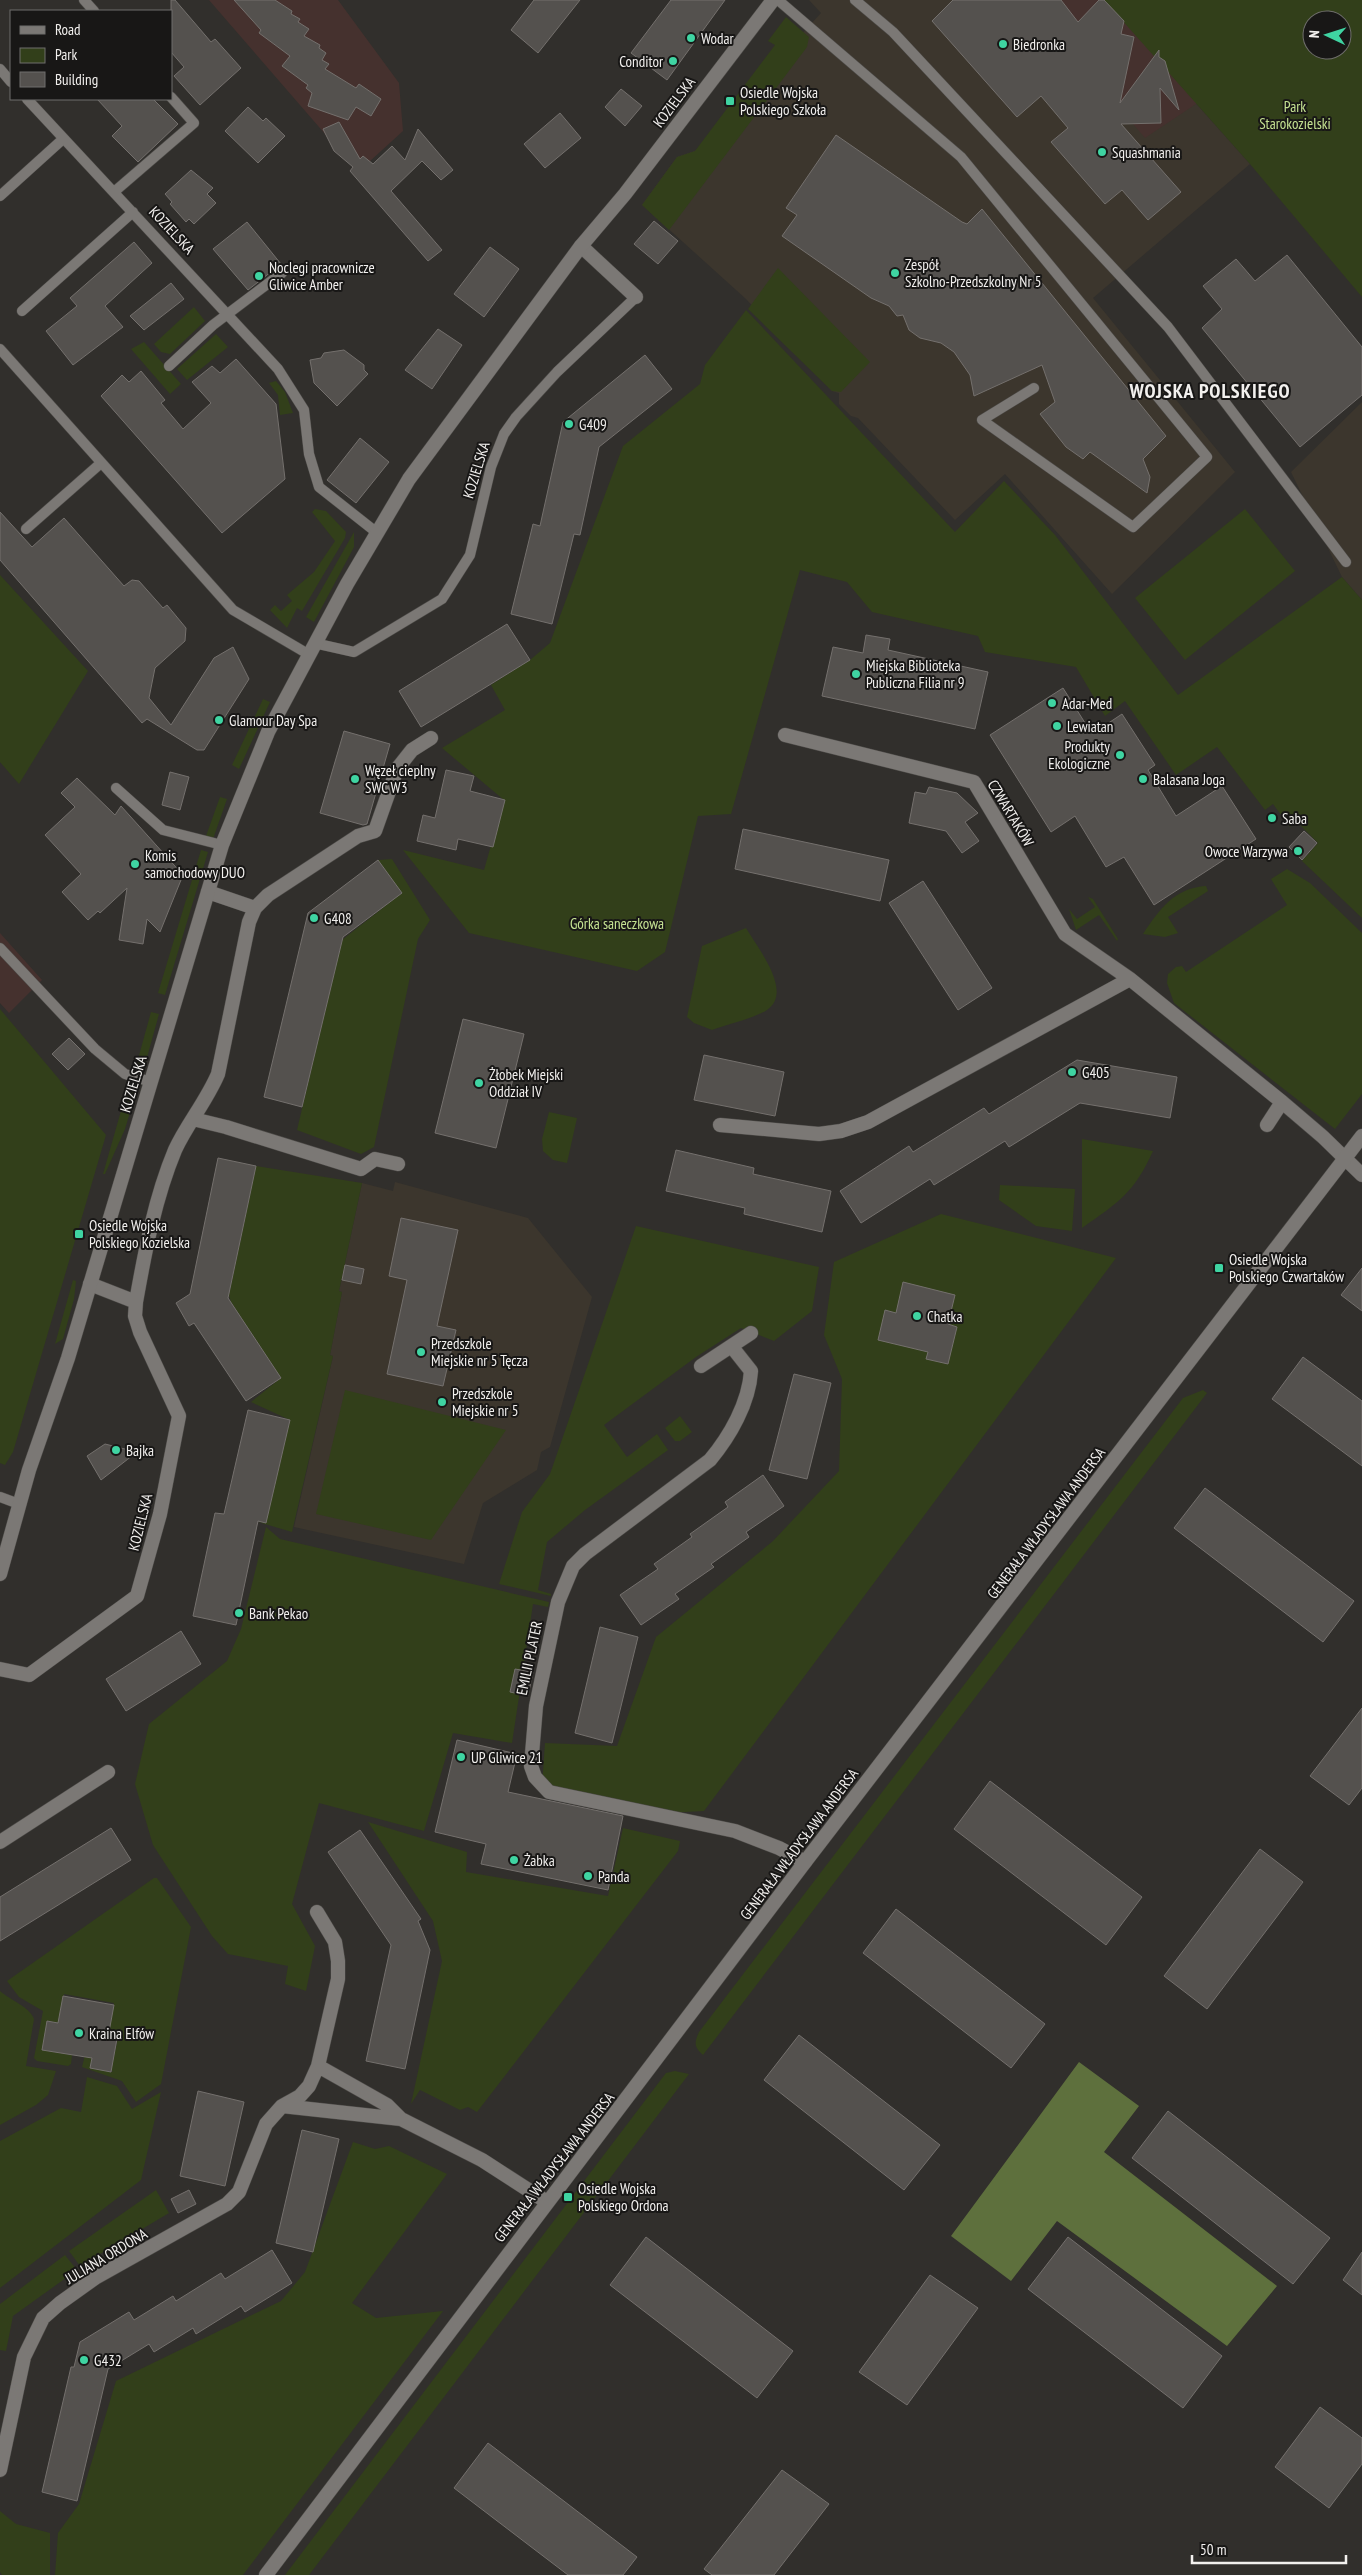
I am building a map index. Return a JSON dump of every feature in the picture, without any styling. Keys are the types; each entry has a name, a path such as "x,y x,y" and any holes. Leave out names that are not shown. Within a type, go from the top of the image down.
{"street":[{"name":"KOZIELSKA","path":"0,1574 19,1504 90,1284 222,845 268,732 311,648 376,532 441,433 581,246 625,194 772,0"},
{"name":"KOZIELSKA","path":"581,246 636,297"},
{"name":"CZWARTAKÓW","path":"785,735 974,782 1065,934 1130,980 1282,1102 1346,1158 1362,1175"},
{"name":"KOZIELSKA","path":"0,1669 29,1675 137,1596 160,1514 179,1416 140,1332 135,1316 136,1302 144,1257 165,1178 176,1149 208,1097 218,1074 248,922 255,908 268,895 358,836 375,831 397,769 412,750 431,738"},
{"path":"208,892 255,908"},
{"path":"720,1125 819,1134 841,1131 868,1122 1130,980"},
{"path":"1266,1125 1282,1102"},
{"path":"193,1119 226,1127 361,1169 375,1160 398,1164"},
{"name":"GENERAŁA WŁADYSŁAWA ANDERSA","path":"266,2575 805,1862 1362,1136"},
{"path":"90,1284 136,1302"},
{"path":"701,1366 751,1333"},
{"name":"EMILII PLATER","path":"732,1347 752,1371 750,1386 726,1441 710,1460 585,1554 570,1573 558,1602 536,1706 531,1766 535,1777 549,1792 735,1831 779,1848 805,1862"},
{"path":"0,1842 108,1772"},
{"name":"JULIANA ORDONA","path":"0,2470 24,2357 43,2318 60,2303 95,2278 227,2204 239,2192 266,2124 282,2106 300,2096 309,2086 318,2066 338,1979 335,1942 317,1912"},
{"path":"318,2066 387,2105 401,2119 482,2160 547,2202"},
{"path":"282,2106 401,2119"}],"lane":[{"path":"84,0 93,10"},
{"path":"778,0 961,158 1206,457 1132,527 982,420 1034,388"},
{"path":"855,0 893,32 1168,327 1346,562"},
{"path":"0,69 10,81"},
{"path":"114,192 194,123 172,98"},
{"name":"KOZIELSKA","path":"28,100 278,369 304,410 309,454 319,488 376,532"},
{"path":"0,196 63,139"},
{"path":"22,311 133,212"},
{"path":"169,366 213,326 282,272"},
{"name":"KOZIELSKA","path":"311,648 354,652 442,599 470,555 491,467 504,434 516,416 557,372 636,297"},
{"path":"0,349 233,610 311,648"},
{"path":"26,529 101,463"},
{"path":"116,788 163,830 222,845"},
{"path":"0,948 95,1049 126,1074 150,1082"},
{"path":"0,1497 19,1504"}],"shaded area":[{"path":"209,0 338,0 399,83 403,131 358,172"},
{"name":"Zespół Szkolno-Przedszkolny Nr 5","path":"809,0 1104,0 1250,164 1093,298 1235,472 1112,594 1005,474 955,520 858,418 851,416 839,404 839,393 832,391 746,299 642,205 677,157 695,151 821,13"},
{"path":"1028,0 1108,0 1199,102 1145,138"},
{"path":"1362,402 1362,600 1342,577 1291,472"},
{"path":"0,933 42,980 9,1013 0,1003"},
{"name":"Przedszkole Miejskie nr 5","path":"395,1182 528,1218 592,1297 550,1447 541,1452 537,1470 483,1503 464,1564 294,1527 333,1356 330,1355 342,1292 339,1291 362,1183 393,1191"}],"green space":[{"name":"Park Starokozielski","path":"1104,0 1362,0 1362,297 1250,164"},
{"path":"786,17 809,37 807,47 669,230 642,205 677,157 695,151 775,45 768,41"},
{"path":"778,268 870,362 841,392 832,391 748,309"},
{"path":"194,307 205,321 170,354 161,352 154,344"},
{"name":"Górka saneczkowa","path":"746,310 955,532 1004,481 1055,535 1178,695 1342,577 1362,600 1362,918 1302,861 1318,843 1296,821 1290,827 1273,804 1265,810 1217,747 1176,775 1125,701 1105,716 1076,667 985,652 978,636 872,612 847,582 800,570 731,814 698,816 665,952 637,971 469,933 403,850 484,870 504,800 442,748 505,710 491,685 530,660 550,643 623,446 700,384 705,365"},
{"path":"216,334 228,347 187,380 177,369"},
{"path":"144,342 181,384 170,394 131,349"},
{"path":"276,381 285,392 293,413 280,415 278,395 269,383"},
{"path":"315,509 326,511 346,532 345,538 302,611 297,608 287,628 270,610 275,605 281,611 292,601 287,595 314,572 335,541 312,512"},
{"path":"1245,509 1295,571 1185,660 1135,598"},
{"path":"354,532 354,547 314,622 306,617"},
{"path":"0,575 88,671 19,784 0,762"},
{"path":"263,699 270,702 239,769 232,765"},
{"path":"220,797 227,799 213,839 206,836"},
{"path":"201,850 208,852 165,995 158,993"},
{"path":"392,859 430,920 418,939 374,1147 361,1154 297,1130 342,940 402,893 378,860"},
{"path":"1287,869 1310,883 1362,933 1362,1094 1335,1129 1174,1003 1167,983 1168,974 1176,967 1182,966 1186,972 1287,905 1271,879"},
{"path":"1206,886 1208,891 1168,917 1178,933 1165,937 1143,934 1168,902 1185,891"},
{"path":"1088,897 1093,899 1118,939 1117,941 1099,915 1076,930 1069,909 1077,919 1095,907"},
{"path":"746,928 771,969 777,992 774,1002 762,1013 712,1030 694,1023 687,1017 702,946"},
{"path":"0,1009 106,1135 13,1452 5,1465 0,1463"},
{"path":"151,1012 159,1014 143,1072 135,1070"},
{"path":"129,1083 138,1086 125,1129 105,1174 103,1174"},
{"path":"549,1112 577,1118 567,1163 553,1160 543,1151 542,1139"},
{"path":"1082,1139 1153,1151 1139,1177 1124,1196 1082,1228"},
{"path":"256,1166 362,1183 339,1291 342,1292 330,1355 333,1356 292,1532 258,1522 266,1523 290,1420 251,1402 281,1378 231,1302 229,1295"},
{"path":"1000,1185 1075,1189 1072,1231 1036,1226 999,1200"},
{"path":"941,1214 1116,1258 704,1811 646,1814 542,1786 545,1743 617,1746 656,1637 773,1541 839,1471 842,1379 824,1335 834,1262"},
{"path":"636,1226 819,1267 812,1311 774,1341 741,1328 696,1357 604,1425 627,1457 657,1434 668,1450 585,1510 547,1542 538,1590 551,1594 551,1596 499,1584 522,1512 550,1474"},
{"path":"73,1280 76,1281 74,1299 63,1339 55,1344"},
{"path":"345,1390 506,1430 431,1540 316,1514"},
{"path":"1203,1390 1207,1393 703,2055 696,2045 699,2032 1183,1398"},
{"path":"680,1416 692,1432 680,1441 675,1441 665,1428"},
{"path":"266,1527 280,1539 549,1602 548,1607 533,1604 512,1743 453,1733 424,1831 319,1803 292,1904 315,1946 306,1991 285,1984 288,1966 228,1954 212,1936 153,1845 135,1784 149,1724 227,1661 241,1629"},
{"path":"368,1822 467,1852 466,1872 608,1896 623,1828 680,1841 678,1851 477,2112 468,2107 460,2110 420,2090 411,2104 442,1961 433,1921"},
{"path":"154,1878 157,1878 191,1927 161,2084 136,2102 122,2081 82,2067 85,2055 92,2056 90,2068 113,2072 111,2070 119,2034 107,2032 114,2003 64,1994 60,2023 47,2021 42,2050 72,2055 71,2064 68,2066 37,2061 34,2058 43,2011 19,1997 7,1981"},
{"path":"0,1991 24,2007 34,2019 26,2066 56,2071 48,2095 36,2105 0,2125"},
{"path":"1079,2062 1139,2106 1104,2152 1277,2286 1227,2346 1057,2221 1011,2281 951,2236"},
{"path":"675,2071 689,2074 309,2575 285,2575 666,2073"},
{"path":"87,2077 117,2086 132,2109 161,2092 141,2180 0,2288 0,2141 61,2108 81,2112"},
{"path":"353,2142 375,2149 389,2146 447,2174 352,2303 376,2318 443,2311 243,2575 55,2575 58,2533 79,2504 116,2381 281,2301 305,2272"},
{"path":"156,2190 169,2213 80,2266 69,2251"},
{"path":"65,2255 77,2270 13,2316 6,2351 0,2350 0,2304"},
{"path":"0,2511 16,2524 50,2533 50,2575 2,2575 0,2572"}],"building":[{"path":"171,0 175,0 211,42 215,39 241,68 200,105 174,76 184,67 172,53"},
{"path":"234,0 275,0 292,11 291,14 300,19 298,22 309,29 304,36 320,45 319,48 326,53 322,60 329,64 325,69 356,88 359,84 381,99 371,116 356,107 348,120 308,106 312,93 306,88 308,85 282,66 290,56 259,33 261,30"},
{"path":"534,0 580,0 538,53 511,30"},
{"path":"671,0 725,0 667,80 631,53"},
{"path":"953,0 1061,0 1078,22 1099,0 1104,0 1124,21 1121,34 1134,37 1120,103 1159,50 1159,57 1165,61 1179,110 1160,88 1161,123 1121,124 1181,192 1148,220 1122,190 1105,204 1051,142 1068,128 1041,96 1017,117 932,21"},
{"path":"621,89 642,106 625,126 605,107"},
{"path":"98,100 154,100 178,124 138,162 112,136 122,126"},
{"path":"248,107 263,121 266,118 285,136 258,163 225,131"},
{"path":"560,113 581,138 545,168 524,144"},
{"path":"339,122 360,159 363,156 373,164 392,146 405,160 418,129 453,170 441,180 422,161 391,191 442,250 428,261 350,171 353,167 334,151 323,129"},
{"path":"836,135 962,222 967,224 982,209 1166,436 1143,459 1150,477 1147,493 1090,452 1083,459 1066,447 1040,414 1055,402 1042,365 974,396 970,375 954,352 941,343 920,338 909,330 903,315 897,316 889,306 871,298 782,236 797,215 786,208"},
{"path":"191,170 213,188 207,194 216,203 194,224 189,219 186,222 170,204 172,202 165,194"},
{"path":"654,221 678,241 658,264 634,244"},
{"path":"247,222 281,264 248,290 213,249"},
{"path":"134,242 152,263 105,306 123,327 73,365 46,331 77,306 70,298"},
{"path":"490,247 519,269 484,317 454,294"},
{"path":"1287,255 1362,347 1362,395 1300,447 1202,328 1222,309 1203,286 1236,259 1255,281"},
{"path":"171,283 184,299 144,330 130,316"},
{"path":"438,329 462,345 432,389 405,370"},
{"path":"344,350 364,365 364,370 368,374 337,406 314,383 310,360 321,358 324,353"},
{"path":"645,355 672,389 599,447 580,535 574,534 552,624 511,614 533,524 540,526 563,422"},
{"path":"236,359 276,404 285,479 222,533 101,396 122,375 129,382 141,371 165,400 161,403 183,429 211,403 192,382 212,366 220,373"},
{"path":"360,438 389,462 356,503 327,480"},
{"path":"0,512 32,547 64,518 124,586 132,580 139,581 163,608 167,605 186,628 185,641 155,668 149,698 171,725 214,658 233,647 249,679 204,750 197,750 147,719 142,723 0,560"},
{"path":"507,624 530,660 421,727 399,691"},
{"path":"866,635 890,639 888,650 988,672 975,729 822,696 833,647 863,653"},
{"path":"1063,688 1092,734 1122,714 1155,765 1148,770 1176,816 1222,786 1256,839 1154,905 1124,857 1106,867 1075,816 1051,832 990,735"},
{"name":"Węzeł cieplny SWC W3","path":"344,731 390,744 367,824 363,825 320,813"},
{"path":"446,770 474,776 470,791 505,800 493,847 458,839 456,850 417,841 423,815 435,818"},
{"path":"170,772 189,777 180,810 162,805"},
{"path":"77,778 115,815 121,806 183,875 160,932 147,919 143,944 119,940 127,888 100,913 98,911 88,920 62,892 81,874 45,835 75,807 61,793"},
{"path":"929,787 957,793 978,813 965,822 979,841 962,853 946,831 909,823 915,792 926,794"},
{"path":"743,829 889,860 880,901 735,869"},
{"path":"1304,831 1317,843 1302,860 1289,847"},
{"path":"378,860 402,893 343,937 302,1107 264,1097 308,913"},
{"path":"923,881 992,988 958,1010 889,903"},
{"name":"Żłobek Miejski Oddział IV","path":"463,1019 524,1034 496,1148 435,1133"},
{"path":"69,1038 85,1054 68,1070 52,1054"},
{"path":"704,1055 784,1072 775,1116 694,1100"},
{"path":"1077,1060 1177,1077 1170,1118 1080,1103 1009,1147 1005,1141 934,1185 930,1179 861,1223 840,1191 909,1146 913,1152 984,1108 989,1114"},
{"path":"676,1150 754,1168 753,1174 831,1191 822,1232 744,1214 745,1208 666,1191"},
{"path":"218,1158 256,1166 228,1298 281,1378 246,1401 194,1323 189,1326 176,1303 190,1294"},
{"path":"401,1218 458,1230 437,1326 456,1330 443,1386 387,1374 407,1280 389,1276"},
{"path":"345,1265 364,1269 361,1284 342,1280"},
{"path":"1362,1268 1362,1311 1341,1295"},
{"path":"903,1282 955,1295 948,1324 957,1327 948,1364 926,1359 928,1352 878,1340 885,1310 896,1313"},
{"path":"1303,1357 1362,1401 1362,1466 1272,1399"},
{"path":"794,1374 831,1383 807,1479 769,1470"},
{"path":"248,1410 290,1420 266,1523 258,1521 236,1625 193,1616 215,1513 224,1514"},
{"path":"105,1444 137,1452 101,1480 87,1456"},
{"path":"763,1475 784,1506 746,1532 749,1537 711,1564 714,1567 675,1594 679,1599 641,1625 620,1595 658,1569 654,1564 692,1537 690,1534 728,1507 725,1502"},
{"path":"1205,1488 1354,1601 1323,1642 1174,1528"},
{"path":"600,1627 638,1637 612,1743 575,1733"},
{"path":"181,1631 201,1664 126,1711 106,1679"},
{"path":"515,1669 533,1672 528,1696 510,1692"},
{"path":"1362,1708 1362,1788 1349,1805 1310,1776"},
{"path":"457,1740 517,1754 508,1792 623,1816 608,1890 481,1864 486,1844 435,1832"},
{"path":"990,1781 1142,1897 1106,1945 954,1829"},
{"path":"111,1828 131,1860 0,1941 0,1897"},
{"path":"360,1830 421,1919 418,1921 430,1950 405,2069 366,2061 391,1945 328,1852"},
{"path":"1260,1849 1303,1882 1207,2009 1164,1976"},
{"path":"896,1909 1045,2024 1011,2068 863,1953"},
{"name":"Kraina Elfów","path":"63,1996 114,2005 109,2032 118,2033 111,2072 90,2068 92,2058 42,2050 47,2021 58,2023"},
{"path":"799,2035 940,2145 904,2190 764,2080"},
{"path":"198,2091 244,2102 225,2186 180,2176"},
{"path":"1168,2111 1330,2238 1293,2284 1132,2158"},
{"path":"302,2130 339,2139 313,2252 276,2243"},
{"path":"189,2190 196,2204 178,2213 171,2199"},
{"path":"646,2237 793,2351 757,2398 610,2285"},
{"path":"1068,2237 1222,2356 1183,2408 1028,2289"},
{"path":"272,2250 292,2283 245,2312 241,2306 196,2334 193,2328 154,2352 149,2344 108,2369 77,2501 42,2492 71,2367 74,2367 80,2342 129,2312 134,2320 173,2296 176,2301 221,2273 225,2279"},
{"path":"1362,2252 1362,2295 1343,2280"},
{"path":"930,2275 978,2308 907,2405 859,2372"},
{"path":"1320,2407 1362,2438 1362,2464 1329,2508 1275,2467"},
{"path":"488,2443 637,2557 623,2575 568,2575 454,2488"},
{"path":"782,2470 829,2504 774,2575 712,2575 704,2569"}],"place":[{"name":"Wodar","path":"691,38"},
{"name":"Biedronka","path":"1003,44"},
{"name":"Conditor","path":"673,61"},
{"name":"Osiedle Wojska Polskiego Szkoła","path":"730,101"},
{"name":"Squashmania","path":"1102,152"},
{"name":"Zespół Szkolno-Przedszkolny Nr 5","path":"895,273"},
{"name":"Noclegi pracownicze Gliwice Amber","path":"259,276"},
{"name":"G409","path":"569,424"},
{"name":"Miejska Biblioteka Publiczna Filia nr 9","path":"856,674"},
{"name":"Adar-Med","path":"1052,703"},
{"name":"Glamour Day Spa","path":"219,720"},
{"name":"Lewiatan","path":"1057,726"},
{"name":"Produkty Ekologiczne","path":"1120,755"},
{"name":"Węzeł cieplny SWC W3","path":"355,779"},
{"name":"Balasana Joga","path":"1143,779"},
{"name":"Saba","path":"1272,818"},
{"name":"Owoce Warzywa","path":"1298,851"},
{"name":"Komis samochodowy DUO","path":"135,864"},
{"name":"G408","path":"314,918"},
{"name":"G405","path":"1072,1072"},
{"name":"Żłobek Miejski Oddział IV","path":"479,1083"},
{"name":"Osiedle Wojska Polskiego Kozielska","path":"79,1234"},
{"name":"Osiedle Wojska Polskiego Czwartaków","path":"1219,1268"},
{"name":"Chatka","path":"917,1316"},
{"name":"Przedszkole Miejskie nr 5 Tęcza","path":"421,1352"},
{"name":"Przedszkole Miejskie nr 5","path":"442,1402"},
{"name":"Bajka","path":"116,1450"},
{"name":"Bank Pekao","path":"239,1613"},
{"name":"UP Gliwice 21","path":"461,1757"},
{"name":"Żabka","path":"514,1860"},
{"name":"Panda","path":"588,1876"},
{"name":"Kraina Elfów","path":"79,2033"},
{"name":"Osiedle Wojska Polskiego Ordona","path":"568,2197"},
{"name":"G432","path":"84,2360"}],"district":[{"name":"WOJSKA POLSKIEGO","path":"1210,391"}]}
